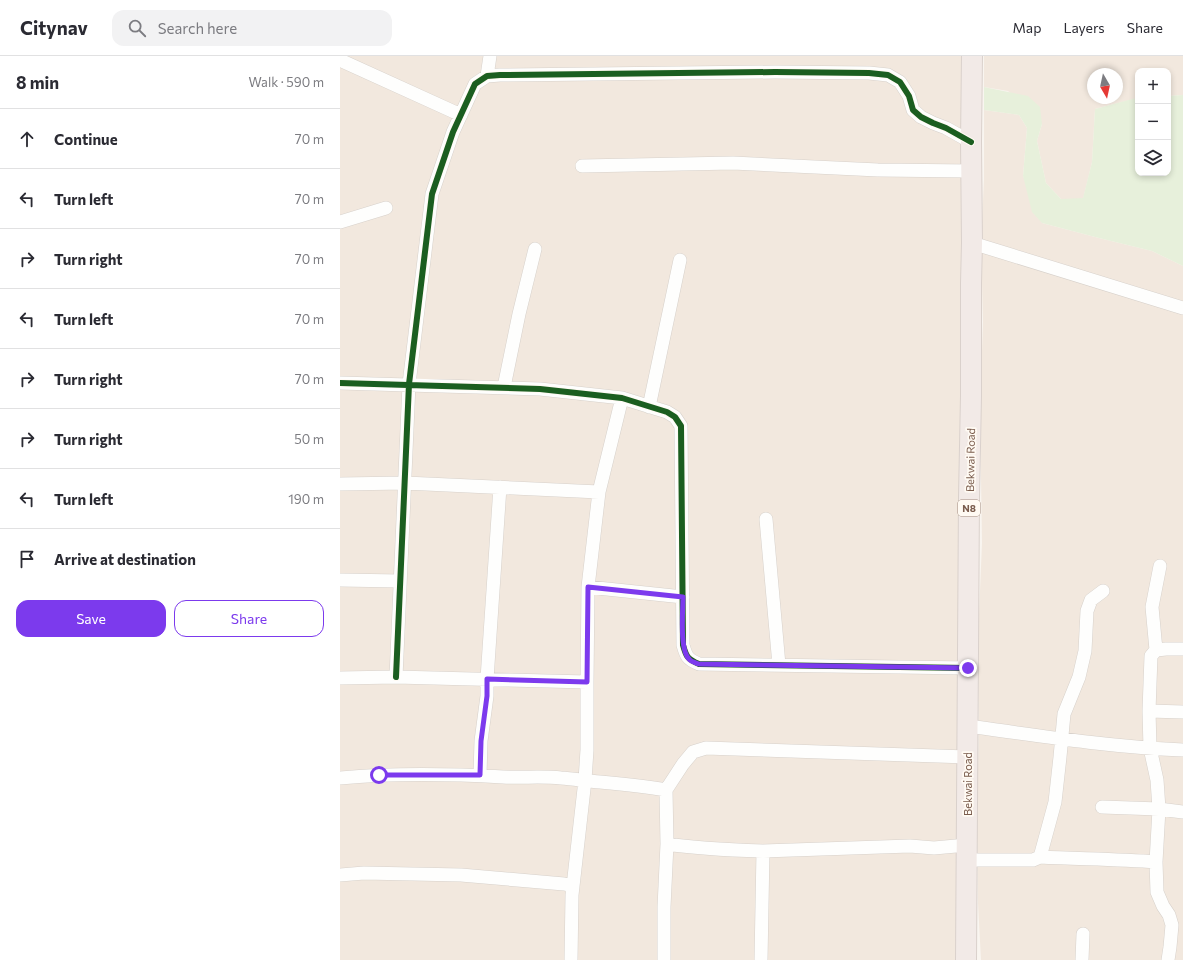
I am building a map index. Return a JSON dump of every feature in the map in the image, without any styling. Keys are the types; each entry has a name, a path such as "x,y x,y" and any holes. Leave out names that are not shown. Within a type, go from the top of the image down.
{"highway":[{"name":"Bekwai Road","path":"966,960 971,396 972,56"}],"street":[{"path":"487,76 490,56"},
{"path":"340,60 461,115"},
{"path":"396,677 409,384 432,194 448,146 475,84 487,76 500,74 775,72 888,75 900,82 909,96 913,110 921,117 946,128 971,142"},
{"path":"582,166 733,163 878,170 971,171"},
{"path":"340,222 386,208"},
{"path":"972,243 1183,308"},
{"path":"504,387 518,314 534,249"},
{"path":"649,406 680,260"},
{"path":"340,383 540,388 622,398 667,412 675,417 681,426 683,645 685,653 690,660 699,664 968,668"},
{"path":"571,960 572,896 587,750 588,587 599,492 622,398"},
{"path":"340,484 405,483 599,492"},
{"path":"480,775 481,741 487,696 500,487"},
{"path":"766,519 779,665"},
{"path":"1156,650 1152,607 1160,566"},
{"path":"340,580 400,581"},
{"path":"588,587 683,597"},
{"path":"1040,857 1055,802 1064,714 1079,677 1084,651 1087,611 1091,600 1103,591"},
{"path":"1168,960 1172,925 1169,915 1157,892 1156,862 1159,809 1157,780 1150,748 1149,711 1151,656 1156,650 1183,648"},
{"path":"340,678 396,677 587,682"},
{"path":"1149,711 1183,712"},
{"path":"968,726 1061,739 1183,750"},
{"path":"664,960 664,907 667,844 666,790 683,764 693,752 706,748 967,757"},
{"path":"340,778 379,775 554,777 645,786 666,790"},
{"path":"1102,807 1159,809 1183,812"},
{"path":"667,844 763,851 910,846 1033,860 1040,857 1085,860 1118,859 1156,862"},
{"path":"761,960 763,851"},
{"path":"340,875 364,873 461,875 573,886"},
{"path":"1082,960 1083,934"}],"shaded area":[{"path":"340,56 967,56 959,960 340,960"},
{"path":"984,56 1183,56 1183,95 1171,96 1171,68 1135,68 1135,99 1123,102 1123,68 1087,68 1087,104 1115,104 1095,109 1092,162 1083,199 1061,199 1046,183 1037,141 1042,124 1008,91 984,87"},
{"path":"984,110 1019,115 1027,128 1023,176 1042,223 1152,251 1183,266 1183,960 981,960 978,903 977,814 979,728 978,639 982,543 980,410 983,322 981,244 984,180"}],"green space":[{"path":"984,87 1028,96 1040,107 1042,124 1037,141 1046,183 1061,199 1083,198 1092,162 1095,109 1114,104 1123,104 1123,101 1135,98 1135,176 1171,176 1171,96 1183,95 1183,266 1152,251 1042,223 1032,212 1023,176 1027,128 1019,115 984,110"}],"cycle path":[{"path":"396,677 409,384 432,194 453,132 475,84 487,76 500,75 775,72 869,73 888,75 900,82 909,96 913,110 921,117 946,128 971,142"},
{"path":"340,383 540,389 622,398 667,412 675,417 681,426 683,645 689,659 699,664 968,668"}],"route":[{"path":"379,775 480,775 481,741 487,696 487,679 587,682 588,587 683,597 683,645 685,653 690,660 699,664 968,668"}]}
